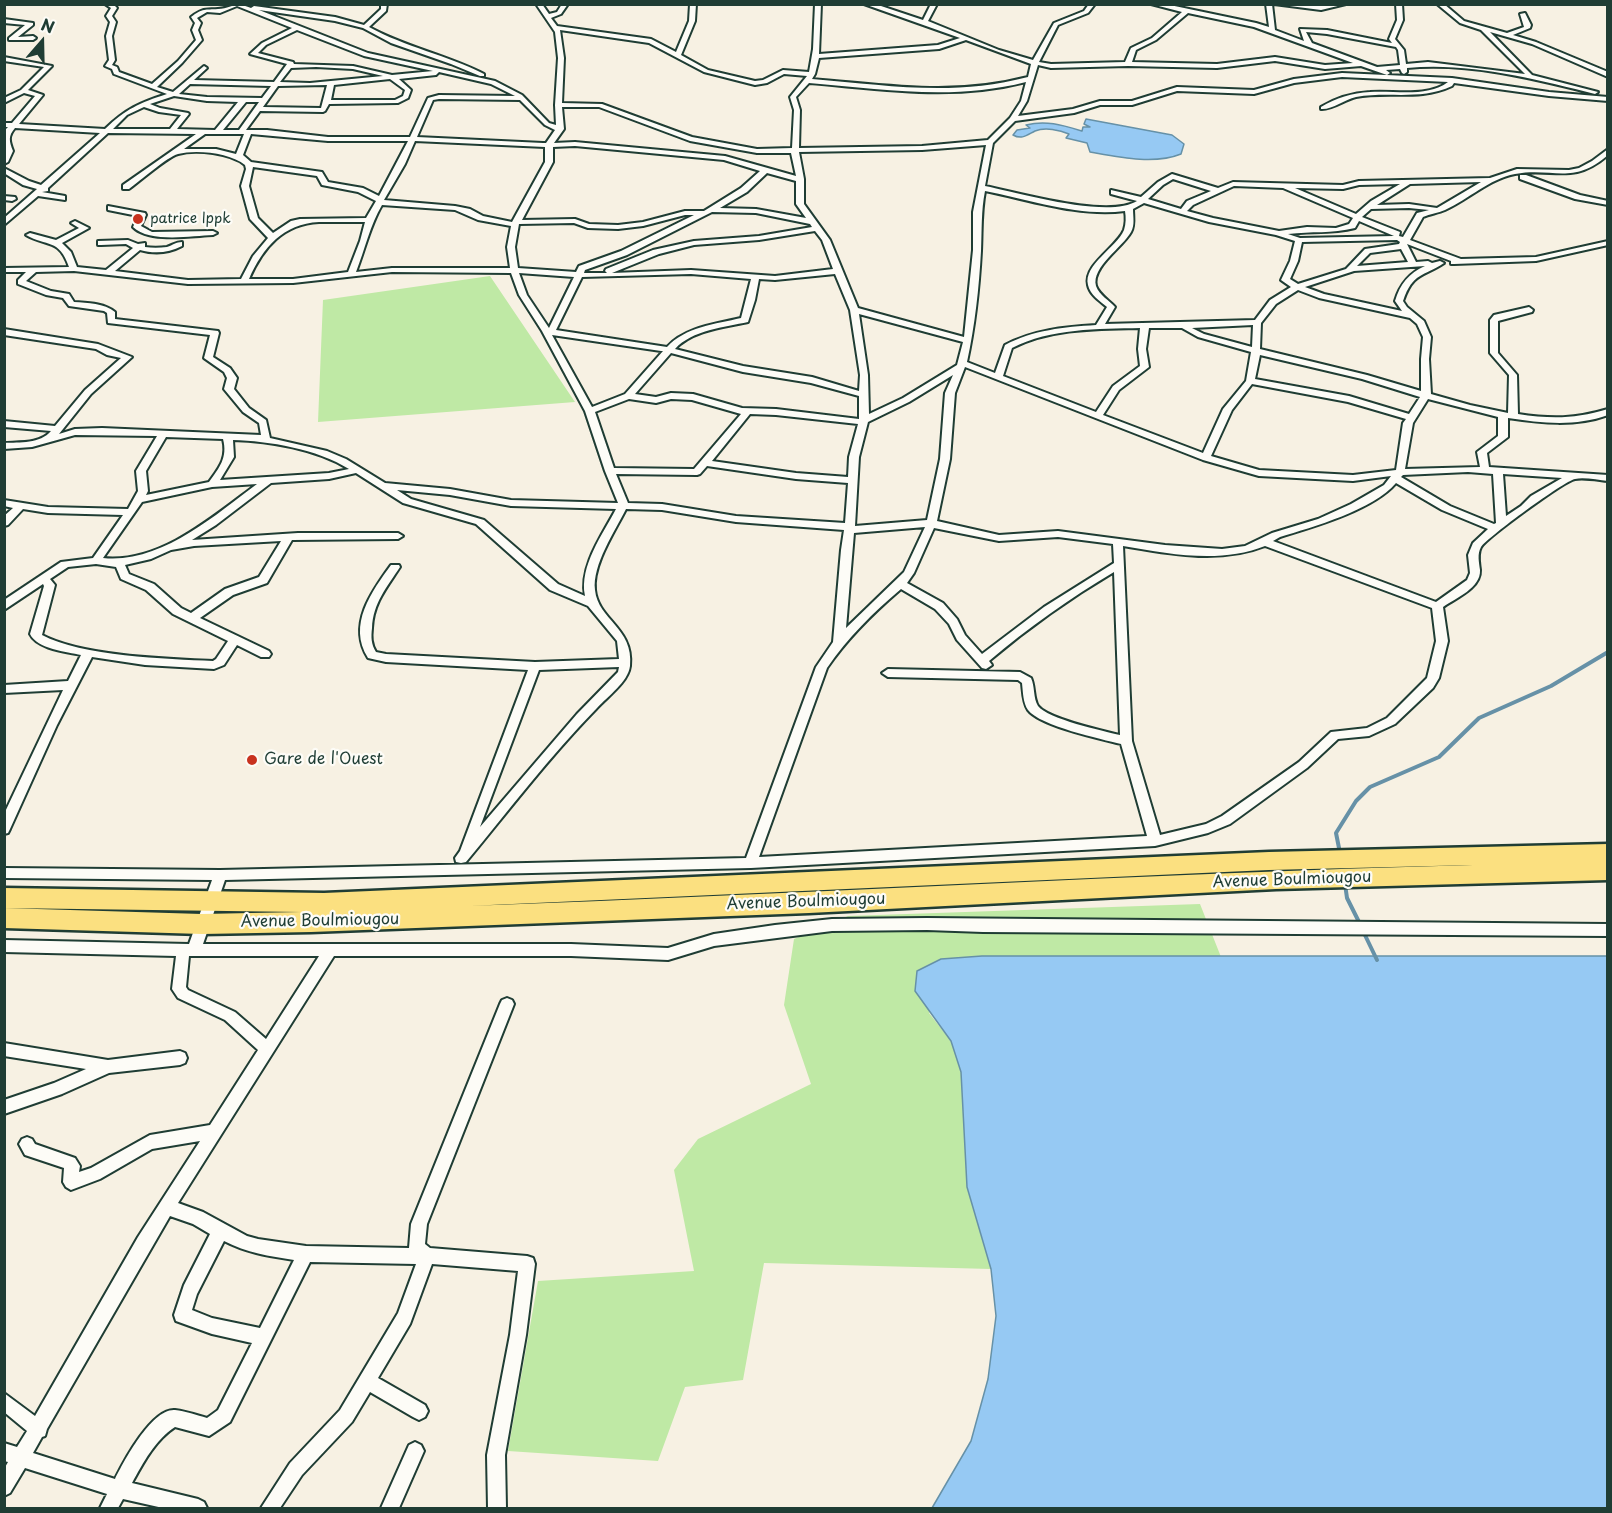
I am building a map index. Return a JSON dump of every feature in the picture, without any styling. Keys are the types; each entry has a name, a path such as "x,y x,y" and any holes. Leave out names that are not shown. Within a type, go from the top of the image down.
{"highway":[{"name":"Avenue Boulmiougou","path":"4,898 334,902 1388,867 1608,853"},
{"name":"Avenue Boulmiougou","path":"1388,867 1608,871"},
{"name":"Avenue Boulmiougou","path":"4,918 202,924 311,922 762,904 1273,871"}],"street":[{"path":"108,4 114,8 109,16 113,22 109,30 112,60 108,66 115,68 116,73 152,88 199,99 264,100"},
{"path":"365,27 384,10 384,4"},
{"path":"459,864 581,717 614,686 623,674 625,663 622,640 592,603 589,588 591,572 623,507 620,491 610,471 590,411 548,332 523,295 514,271 511,247 515,224 549,162 549,144 560,129 558,105 561,58 558,32 539,4"},
{"path":"548,17 559,13 565,4"},
{"path":"678,55 692,21 693,4"},
{"path":"819,4 816,20 816,56 810,77 793,97 797,110 795,152 800,179 800,204 826,240 854,310 860,342 865,395 864,421 854,457 850,528 838,642"},
{"path":"867,4 924,22 964,39 1035,63 1062,67 1128,64 1217,66 1275,59 1325,67 1360,64"},
{"path":"885,11 891,4"},
{"path":"924,22 934,4"},
{"path":"1079,4 1091,6"},
{"path":"1154,4 1209,14 1272,30 1396,77"},
{"path":"1208,4 1209,14"},
{"path":"1269,4 1272,30"},
{"path":"1276,4 1321,8 1343,4"},
{"path":"1399,4 1400,20 1392,39 1401,50 1405,78"},
{"path":"1440,4 1455,18 1484,29 1510,34 1608,75"},
{"path":"152,88 180,62 199,40 195,30 198,23 194,17 206,10 220,11 239,5 365,27 394,42 456,63 493,82 522,98 547,124 560,129"},
{"path":"239,5 366,55 440,73 493,82"},
{"path":"751,863 813,686 822,667 838,642 869,610 900,584 915,561 932,524 945,459 950,393 968,340 977,250 977,212 990,142 1013,119 1024,101 1035,63 1056,24 1080,15 1091,6"},
{"path":"1128,64 1132,49 1154,39 1186,11"},
{"path":"1510,34 1527,28 1523,14"},
{"path":"4,21 31,25 8,39"},
{"path":"240,158 245,132 290,61 253,54 264,44 294,28 346,22"},
{"path":"556,28 643,39 658,44 706,71 755,83 765,82 783,72 921,92 988,90 1029,79"},
{"path":"1484,29 1496,44 1515,58 1530,76"},
{"path":"1310,45 1302,30 1333,33 1398,46"},
{"path":"8,39 33,38"},
{"path":"816,56 946,46 964,39"},
{"path":"4,59 49,66 23,91 4,100"},
{"path":"1377,69 1428,64 1492,70 1530,76 1608,94"},
{"path":"288,66 345,68 394,77 408,90 406,97 400,101 327,102"},
{"path":"4,224 130,110 175,94 204,68"},
{"path":"1492,70 1492,85"},
{"path":"188,82 276,85 331,83 440,73"},
{"path":"1013,119 1074,111 1100,103 1132,103 1172,89 1254,92 1294,81 1342,75 1452,80 1549,94 1608,99"},
{"path":"1342,75 1348,81"},
{"path":"1323,108 1360,95 1402,95 1439,89 1450,85 1452,80"},
{"path":"258,109 322,110 327,102 331,83"},
{"path":"1354,88 1360,95"},
{"path":"4,162 9,148 5,137 40,95 23,91"},
{"path":"351,274 364,241 369,220 413,140 431,98 522,98"},
{"path":"218,131 244,100"},
{"path":"144,104 159,110 186,114 172,131"},
{"path":"558,105 600,105 670,132 712,145 757,151 935,148 990,142"},
{"path":"4,125 108,131 245,132 328,139 445,139 585,145 725,158 800,179"},
{"path":"126,188 204,131"},
{"path":"1349,270 1365,252 1405,241 1420,215 1440,209 1492,180 1508,174 1568,173 1599,161 1608,151"},
{"path":"175,152 229,153 249,164 319,174 325,183 361,190 373,194 379,201 464,209 481,218 515,224 575,221 588,226 606,228 643,224 684,213 756,211 816,225"},
{"path":"249,164 250,169 245,186 254,219 273,238"},
{"path":"4,170 42,191 62,198"},
{"path":"548,332 578,274 584,267 624,253 708,211 744,190 766,170"},
{"path":"1508,174 1542,183 1578,197 1608,203"},
{"path":"982,188 1078,206 1129,208 1143,201 1160,181 1172,176 1216,190"},
{"path":"1182,212 1190,203 1233,184 1343,187 1359,183 1492,180"},
{"path":"1278,233 1307,229 1336,230 1352,226 1368,207 1407,183"},
{"path":"1283,186 1405,241 1461,262"},
{"path":"1114,192 1182,212 1278,233 1299,240 1388,237 1405,241"},
{"path":"1368,207 1409,206 1440,209"},
{"path":"111,208 142,215 137,227 152,234 213,233"},
{"path":"1098,328 1111,307 1095,292 1091,281 1093,274 1128,230 1129,208"},
{"path":"243,282 254,260 273,238 294,223 369,220"},
{"path":"58,242 85,228 75,223"},
{"path":"633,234 643,224"},
{"path":"600,276 656,252 694,243 759,238 816,225"},
{"path":"108,273 139,248 152,234"},
{"path":"30,235 58,242 68,253 74,269"},
{"path":"1299,240 1294,261 1286,276 1287,283 1322,296 1415,316"},
{"path":"1405,241 1413,264"},
{"path":"100,243 128,242 139,248 168,249 179,244"},
{"path":"624,265 624,253 629,243"},
{"path":"1206,458 1228,409 1250,381 1256,351 1257,322 1273,302 1298,287 1349,270 1413,264 1536,259 1608,243"},
{"path":"384,486 450,492 512,503 662,507 736,519 850,528 932,524 999,538 1057,534 1118,541 1154,549 1211,551 1253,549 1276,535 1322,521 1355,506 1387,487 1398,475 1410,417 1426,395 1427,337 1421,323 1401,306 1401,296 1411,275 1422,268 1440,263"},
{"path":"4,270 74,269 188,282 293,281 392,270 567,272 600,276 691,272 754,277 788,277 837,271"},
{"path":"33,270 21,282 49,293 66,296 72,304 96,306 109,310 111,321 215,333 208,358 227,370 232,378 229,389 246,410 263,422 266,441"},
{"path":"590,411 628,396 675,343 692,333 711,326 745,320 754,277"},
{"path":"854,310 968,340"},
{"path":"1485,470 1482,452 1503,437 1513,375 1494,353 1494,320 1497,317 1529,310"},
{"path":"998,376 1008,347 1034,334 1145,325 1257,322"},
{"path":"1183,324 1190,332 1462,406 1508,415 1586,419 1608,424"},
{"path":"1098,416 1116,388 1145,367 1142,352 1145,325"},
{"path":"4,342 9,332 100,347 110,353 128,357 87,392 51,437"},
{"path":"548,332 670,350 743,369 812,380 865,395"},
{"path":"628,396 656,400 670,396 693,397 732,410 864,421 906,400 961,365 998,376 1206,458 1258,473 1353,478 1398,475 1435,469 1608,478"},
{"path":"1250,381 1349,399 1410,417"},
{"path":"610,471 697,472 707,463 710,455 747,412"},
{"path":"1586,419 1608,412"},
{"path":"4,424 58,429"},
{"path":"4,446 32,444 75,432 102,431 227,436 266,441 332,456 407,501 480,522 554,587 592,603"},
{"path":"96,561 139,501 143,491 141,471 163,434"},
{"path":"212,484 232,450 227,436"},
{"path":"707,463 796,476 854,480"},
{"path":"139,501 212,484 328,477 357,470"},
{"path":"1498,471 1498,526"},
{"path":"1398,475 1446,508 1498,526"},
{"path":"1437,606 1474,579 1474,549 1498,526 1525,508 1535,498 1570,477"},
{"path":"4,606 65,564 116,562 147,557 176,545 212,523 268,480"},
{"path":"4,503 48,510 130,512"},
{"path":"4,523 20,506"},
{"path":"176,545 288,537 398,536"},
{"path":"191,619 229,592 263,580 288,537"},
{"path":"1118,541 1126,741 1155,841"},
{"path":"1265,542 1437,606"},
{"path":"116,562 125,576 150,587 177,611 265,654"},
{"path":"982,660 1083,586 1118,565"},
{"path":"395,567 371,600 366,614 366,648 372,655 386,658 535,666 625,663"},
{"path":"43,579 50,585 40,617 37,637 88,652 152,663 214,665 220,662 234,640"},
{"path":"900,584 939,606 982,660 999,675"},
{"path":"4,873 220,875 459,864 751,863 1155,841 1208,828 1226,819 1304,765 1335,735 1369,732 1391,721 1429,685 1433,678 1442,641 1437,606"},
{"path":"4,829 88,652"},
{"path":"459,864 535,666"},
{"path":"888,673 999,675 1024,678 1027,681 1031,704 1036,712 1074,727 1126,741"},
{"path":"4,689 72,685"},
{"path":"220,875 202,924 188,950 178,989 183,994 230,1016 266,1048"},
{"path":"4,946 188,950 571,950 668,954 714,940 832,925 1608,930"},
{"path":"4,1487 166,1207 330,950"},
{"path":"427,1256 417,1247 418,1224 507,1004"},
{"path":"4,1049 108,1066 180,1058"},
{"path":"4,1107 57,1089 108,1066"},
{"path":"27,1144 30,1150 70,1162 72,1182 95,1174 150,1142 214,1132"},
{"path":"166,1207 197,1218 251,1245 306,1254 427,1256 527,1264 518,1335 496,1455 497,1509"},
{"path":"220,1231 184,1305 182,1315 212,1326 264,1337"},
{"path":"109,1509 119,1489 161,1424 173,1418 209,1427 216,1425 225,1416 306,1254"},
{"path":"270,1509 296,1469 346,1416 404,1318 427,1256"},
{"path":"367,1381 419,1411"},
{"path":"4,1401 39,1430"},
{"path":"390,1509 415,1451"},
{"path":"4,1452 119,1489 198,1509"}],"green space":[{"path":"490,276 575,402 318,422 323,300"},
{"path":"1200,904 1221,957 982,956 929,1013 951,1041 961,1072 967,1187 991,1269 764,1263 743,1380 685,1387 658,1461 508,1451 538,1281 694,1271 674,1170 698,1139 811,1084 784,1005 794,939 848,916"}],"water":[{"path":"1086,119 1172,135 1184,144 1181,154 1148,160 1124,158 1090,152 1087,143 1066,138 1069,134 1057,130 1039,130 1022,137 1013,135 1017,130 1030,128 1026,125 1040,123 1061,125 1082,131 1083,127 1090,127 1084,124"},
{"path":"982,956 1607,956 1607,1508 932,1508 971,1441 988,1379 996,1316 991,1269 967,1187 961,1072 951,1041 915,991 917,971 941,959"}],"waterway":[{"path":"1340,853 1336,833 1356,801 1370,787 1439,757 1479,718 1551,686 1608,652"},
{"path":"1345,884 1347,898 1360,924"},
{"path":"1363,931 1377,960"}],"place":[{"name":"patrice lppk","path":"138,219"},
{"name":"Gare de l'Ouest","path":"252,760"}]}
